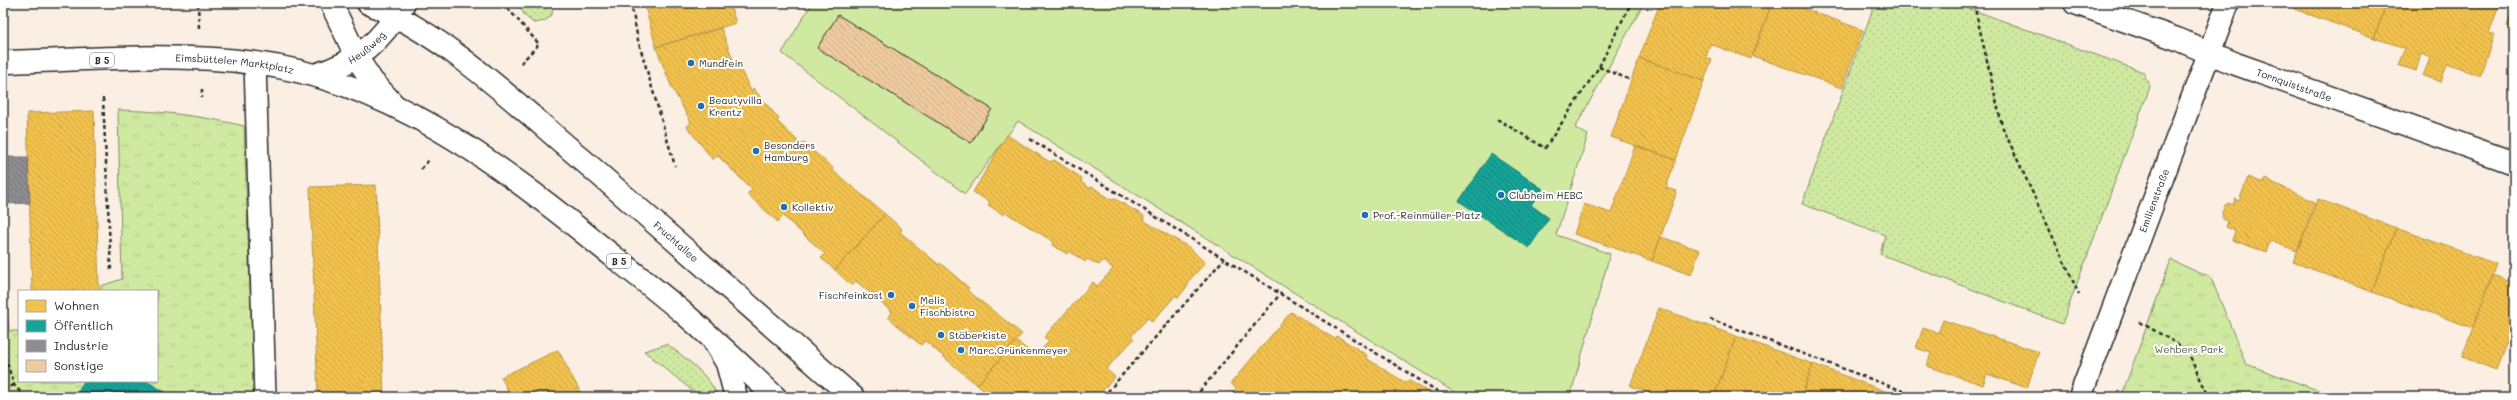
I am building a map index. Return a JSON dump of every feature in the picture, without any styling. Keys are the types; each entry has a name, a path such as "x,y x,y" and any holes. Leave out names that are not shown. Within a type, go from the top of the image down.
{"main road":[{"path":"331,3 357,58 372,81 393,104"},
{"path":"368,3 400,9"},
{"name":"Tornquiststraße","path":"2075,3 2208,53 2514,163"},
{"name":"Emilienstraße","path":"2080,397 2228,3"},
{"name":"Heußweg","path":"315,75 340,67 357,58 380,39 400,9"},
{"name":"Fruchtallee","path":"400,9 434,38 498,88 693,255 853,397"},
{"name":"Eimsbütteler Marktplatz","path":"3,62 166,58 255,63 315,75 393,104 453,136 559,212 687,316 714,342"},
{"path":"714,342 727,363 736,397"},
{"name":"B 5","path":"714,342 775,397"}],"lane":[{"path":"255,63 265,397"}],"path":[{"path":"503,3 539,44 526,58"},
{"path":"631,3 638,40 675,166"},
{"path":"1497,119 1546,148 1599,67 1632,3"},
{"path":"1974,4 2002,126 2079,294"},
{"path":"1599,67 1631,80"},
{"path":"103,98 111,270"},
{"path":"1030,139 1447,397"},
{"path":"1103,397 1224,259"},
{"path":"1195,397 1281,294"},
{"path":"1710,319 1919,397"},
{"path":"2140,322 2186,348 2210,396"},
{"path":"3,350 14,385 25,397"},
{"path":"3,389 14,385"}],"green space":[{"path":"518,3 553,3 552,15 545,21 534,23 525,16"},
{"name":"Prof.-Reinmüller-Platz","path":"812,3 1644,3 1575,128 1588,135 1556,235 1610,254 1570,397 1462,397 1018,121 965,194 782,53"},
{"path":"1875,3 1954,3 2143,72 2150,87 2062,324 1880,254 1885,235 1802,204"},
{"path":"118,110 182,115 213,119 244,126 254,397 3,397 3,259 9,331 18,331 18,382 158,382 158,290 101,290 101,286 122,279"},
{"name":"Wehbers Park","path":"2171,260 2211,278 2246,364 2337,397 2121,397"},
{"path":"667,344 703,374 714,388 718,397 700,397 644,351"}],"building: Wohnen":[{"path":"644,3 729,3 736,23 656,47"},
{"path":"1660,3 1772,3 1751,59 1710,44 1706,58 1712,60 1704,81 1639,58"},
{"path":"1772,3 1789,3 1863,30 1842,88 1753,56"},
{"path":"2296,3 2387,3 2374,38 2294,9"},
{"path":"2387,3 2500,3 2489,33 2494,35 2480,76 2447,64 2441,82 2423,76 2430,58 2421,54 2416,71 2398,65 2405,48 2374,38"},
{"path":"2514,7 2514,28 2507,26"},
{"path":"721,28 735,65 738,64 751,91 753,88 779,119 777,121 801,144 803,142 833,168 832,170 885,214 835,270 821,258 825,254 783,216 778,222 747,194 752,190 717,155 713,160 687,127 691,122 671,86 656,47"},
{"path":"1639,58 1704,81 1676,160 1611,137"},
{"path":"94,111 99,290 32,290 27,113"},
{"path":"1007,135 1050,162 1054,160 1082,178 1081,182 1089,188 1093,187 1111,200 1115,199 1144,216 1143,220 1190,248 1205,263 1187,283 1189,284 1178,298 1176,295 1152,322 1148,318 1131,336 1134,339 1106,369 1115,377 1097,397 991,397 977,385 1016,341 1036,356 1049,341 1044,337 1093,282 1097,286 1113,269 1103,260 1099,265 1087,259 1085,262 1069,251 1067,254 1052,245 1054,242 1005,212 1004,215 988,205 990,202 973,192"},
{"path":"1635,146 1676,160 1666,188 1677,191 1652,261 1574,234 1584,204 1611,213"},
{"path":"2248,177 2263,183 2265,179 2315,202 2297,251 2270,241 2266,252 2232,240 2235,231 2226,227 2228,221 2223,219 2222,211 2225,205 2229,203 2233,205 2235,199 2239,201"},
{"path":"376,185 384,397 318,397 310,187"},
{"path":"2318,199 2396,228 2372,292 2293,262"},
{"path":"885,214 902,229 900,232 939,265 940,263 969,288 967,290 1022,334 977,385 925,341 921,345 904,331 888,317 892,312 856,281 852,286 835,270"},
{"path":"2396,228 2496,264 2473,328 2372,292"},
{"path":"1661,237 1700,250 1691,275 1652,261"},
{"path":"2514,266 2514,347 2506,344 2496,370 2462,357 2493,275 2508,281"},
{"path":"1659,308 1736,336 1714,397 1661,397 1630,386"},
{"path":"1291,312 1335,339 1337,336 1367,355 1366,358 1406,383 1408,380 1437,397 1302,397 1297,394 1296,397 1229,397 1236,389 1231,383"},
{"path":"1943,320 2039,352 2027,388 1987,374 1983,385 1927,366 1931,353 1916,348 1923,328 1938,333"},
{"path":"1736,336 1813,364 1801,397 1714,397"},
{"path":"558,350 583,397 511,397 501,377"},
{"path":"1813,364 1890,393 1889,397 1801,397"},
{"path":"1890,393 1903,397 1889,397"}],"building: Öffentlich":[{"name":"Clubheim HEBC","path":"1491,154 1543,189 1531,205 1549,218 1529,248 1459,201"},
{"path":"83,382 148,382 174,397 82,397 77,394"}],"building: Industrie":[{"path":"3,157 28,157 30,203 3,204"}],"building: Sonstige":[{"path":"838,15 992,109 971,143 817,48"}],"place":[{"name":"Mundfein","path":"691,63"},
{"name":"Beautyvilla Krentz","path":"701,106"},
{"name":"Besonders Hamburg","path":"756,151"},
{"name":"Clubheim HEBC","path":"1501,195"},
{"name":"Kollektiv","path":"784,207"},
{"name":"Prof.-Reinmüller-Platz","path":"1365,215"},
{"name":"Fischfeinkost","path":"891,295"},
{"name":"Melis Fischbistro","path":"912,306"},
{"name":"Stöberkiste","path":"941,335"},
{"name":"Marc.Grünkenmeyer","path":"961,350"}]}
